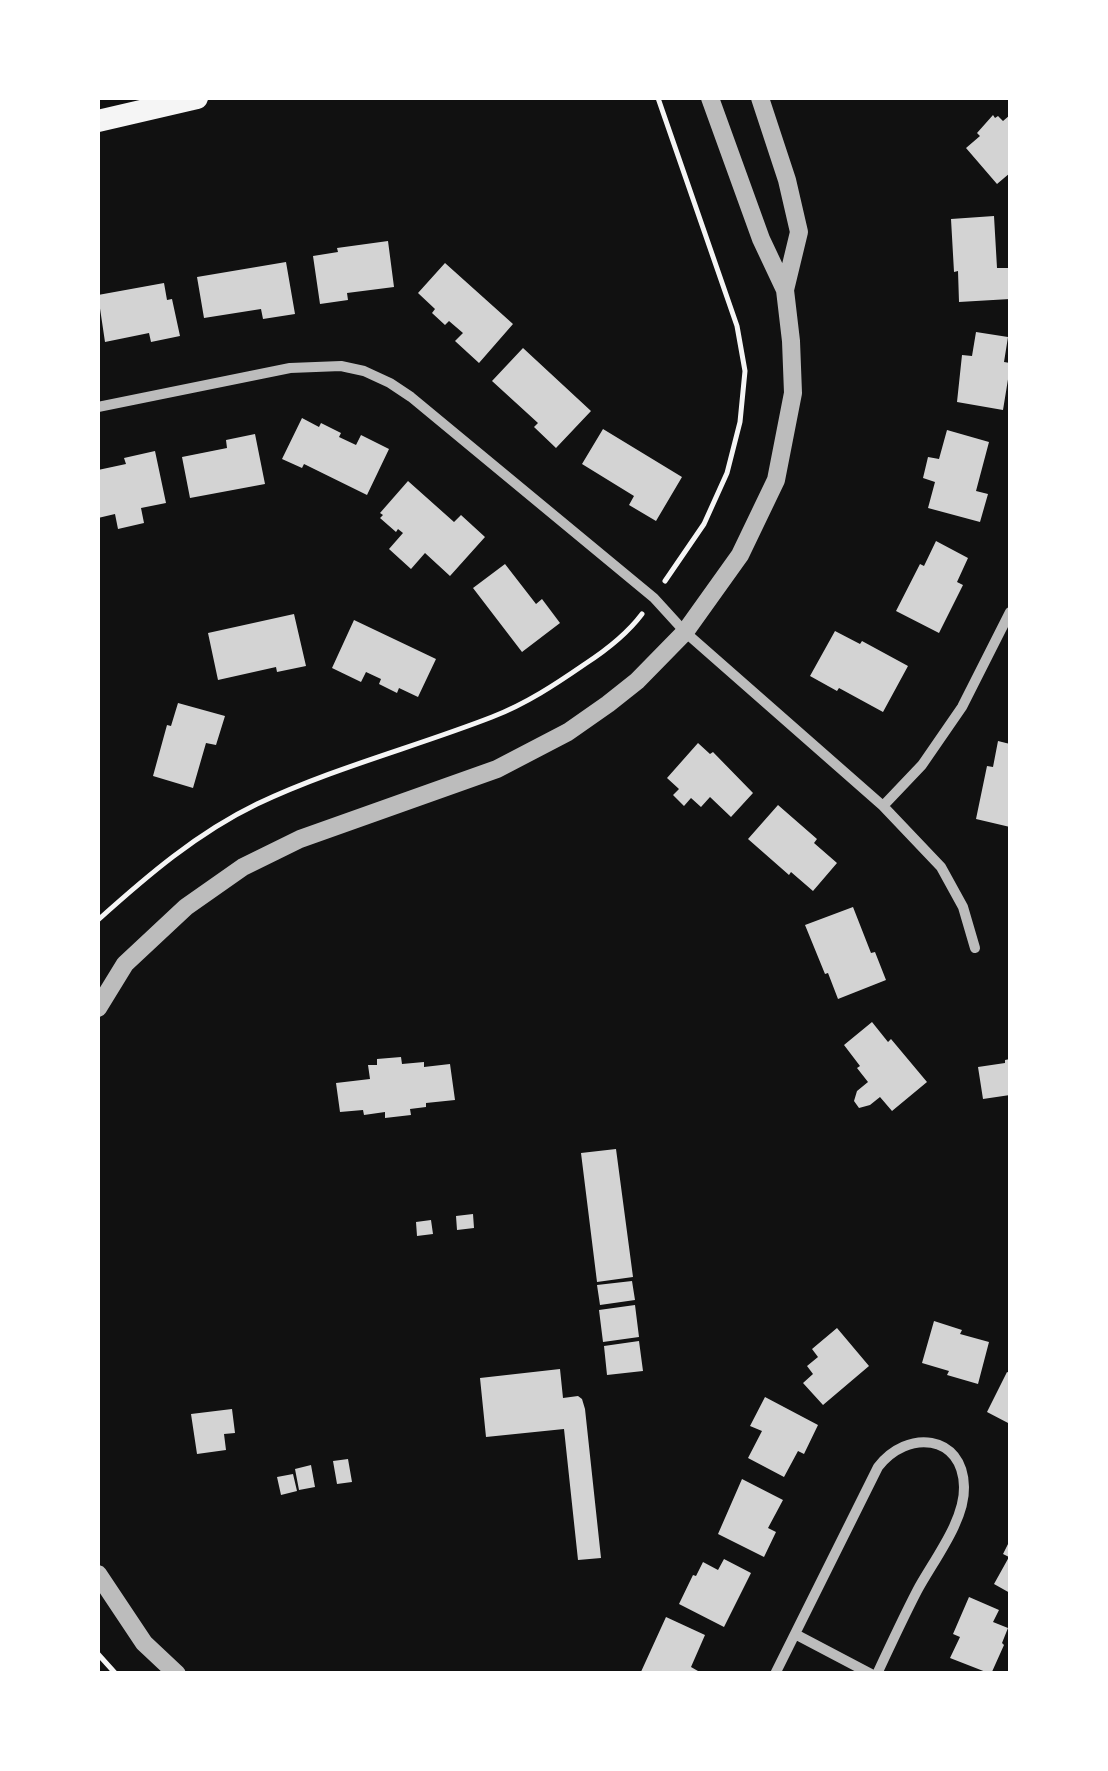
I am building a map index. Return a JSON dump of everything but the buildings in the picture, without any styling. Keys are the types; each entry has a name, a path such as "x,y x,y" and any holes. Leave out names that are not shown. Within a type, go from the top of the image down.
{"main road":[{"path":"98,121 198,98"}],"street":[{"path":"98,1008 124,964 186,907 243,867 300,839 497,768 542,747 608,704 637,681 685,632 740,556 776,480 793,393 791,341 785,290 761,240 710,98"},
{"path":"760,98 788,180 798,232 785,290"},
{"path":"98,407 290,368 341,366 390,383 412,397 654,598 685,632 883,806 941,867 963,908 975,948"},
{"path":"883,806 922,764 962,707 1010,612"},
{"path":"775,1674 878,1467 887,1455 915,1441 940,1445 954,1456 961,1468 964,1488 961,1510 874,1674 795,1634"},
{"path":"98,1574 144,1643 177,1674"}],"path":[{"path":"98,920 181,849 258,804 495,716 548,690 596,657 634,624 654,598 704,524 728,473 740,422 744,371 736,326 658,98"},
{"path":"98,1654 116,1674"}]}
